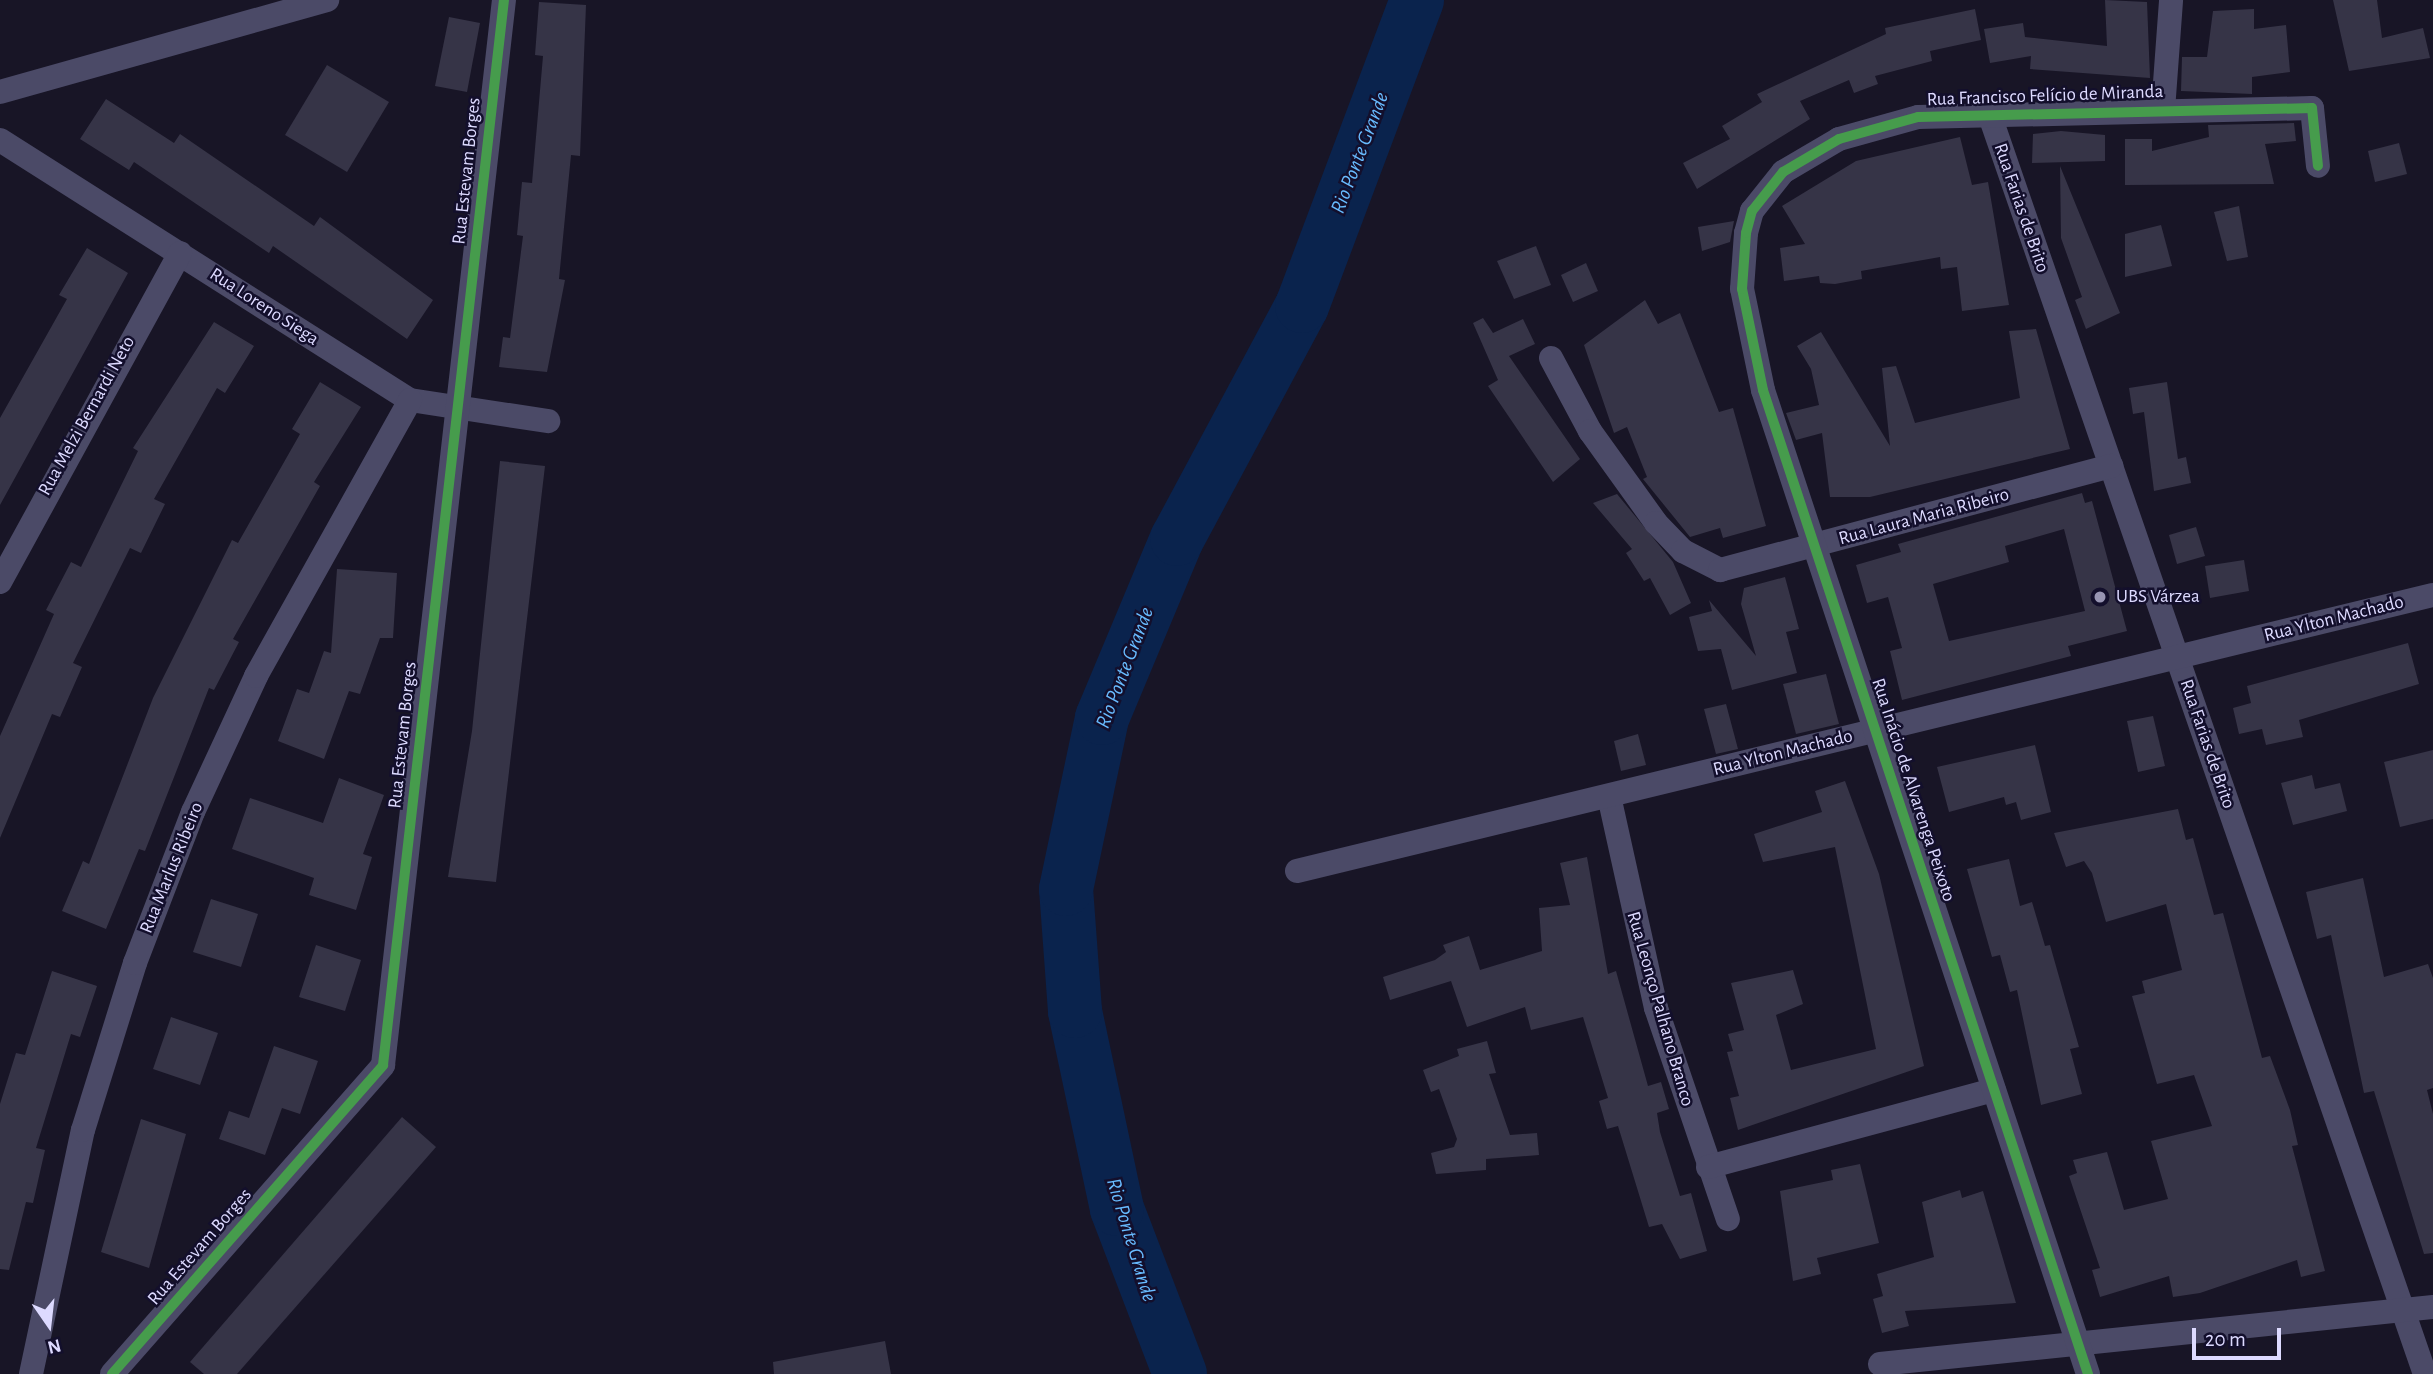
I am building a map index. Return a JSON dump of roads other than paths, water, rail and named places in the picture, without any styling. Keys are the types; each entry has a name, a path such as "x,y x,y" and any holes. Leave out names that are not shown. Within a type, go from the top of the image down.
{"street":[{"path":"0,92 327,0"},
{"name":"Rua Estevam Borges","path":"112,1374 383,1065 504,0"},
{"path":"2163,110 2171,0"},
{"name":"Rua Francisco Felício de Miranda","path":"1752,211 1783,172 1839,139 1918,117 1989,113 2312,108 2318,166"},
{"name":"Rua Farias de Brito","path":"1989,113 2425,1374"},
{"name":"Rua Loreno Siega","path":"0,140 410,400 548,421"},
{"name":"Rua Inácio de Alvarenga Peixoto","path":"1752,211 1742,289 1748,333 1814,546 2088,1374"},
{"name":"Rua Melzi Bernardi Neto","path":"0,582 180,253"},
{"name":"Rua Laura Maria Ribeiro","path":"1551,358 1620,476 1683,551 1720,570 2111,466"},
{"name":"Rua Marlus Ribeiro","path":"31,1374 83,1130 135,963 193,812 256,676 410,400"},
{"name":"Rua Ylton Machado","path":"1297,871 2433,595"},
{"name":"Rua Leonço Palhano Branco","path":"1609,796 1656,1008 1708,1167 1728,1219"},
{"path":"1708,1167 1994,1090"},
{"path":"1880,1364 2433,1307"}],"waterway":[{"name":"Rio Ponte Grande","path":"1180,1374 1117,1209 1075,1011 1066,889 1102,718 1177,539 1302,306 1417,0"}],"place":[{"name":"UBS Várzea","path":"2100,597"}]}
